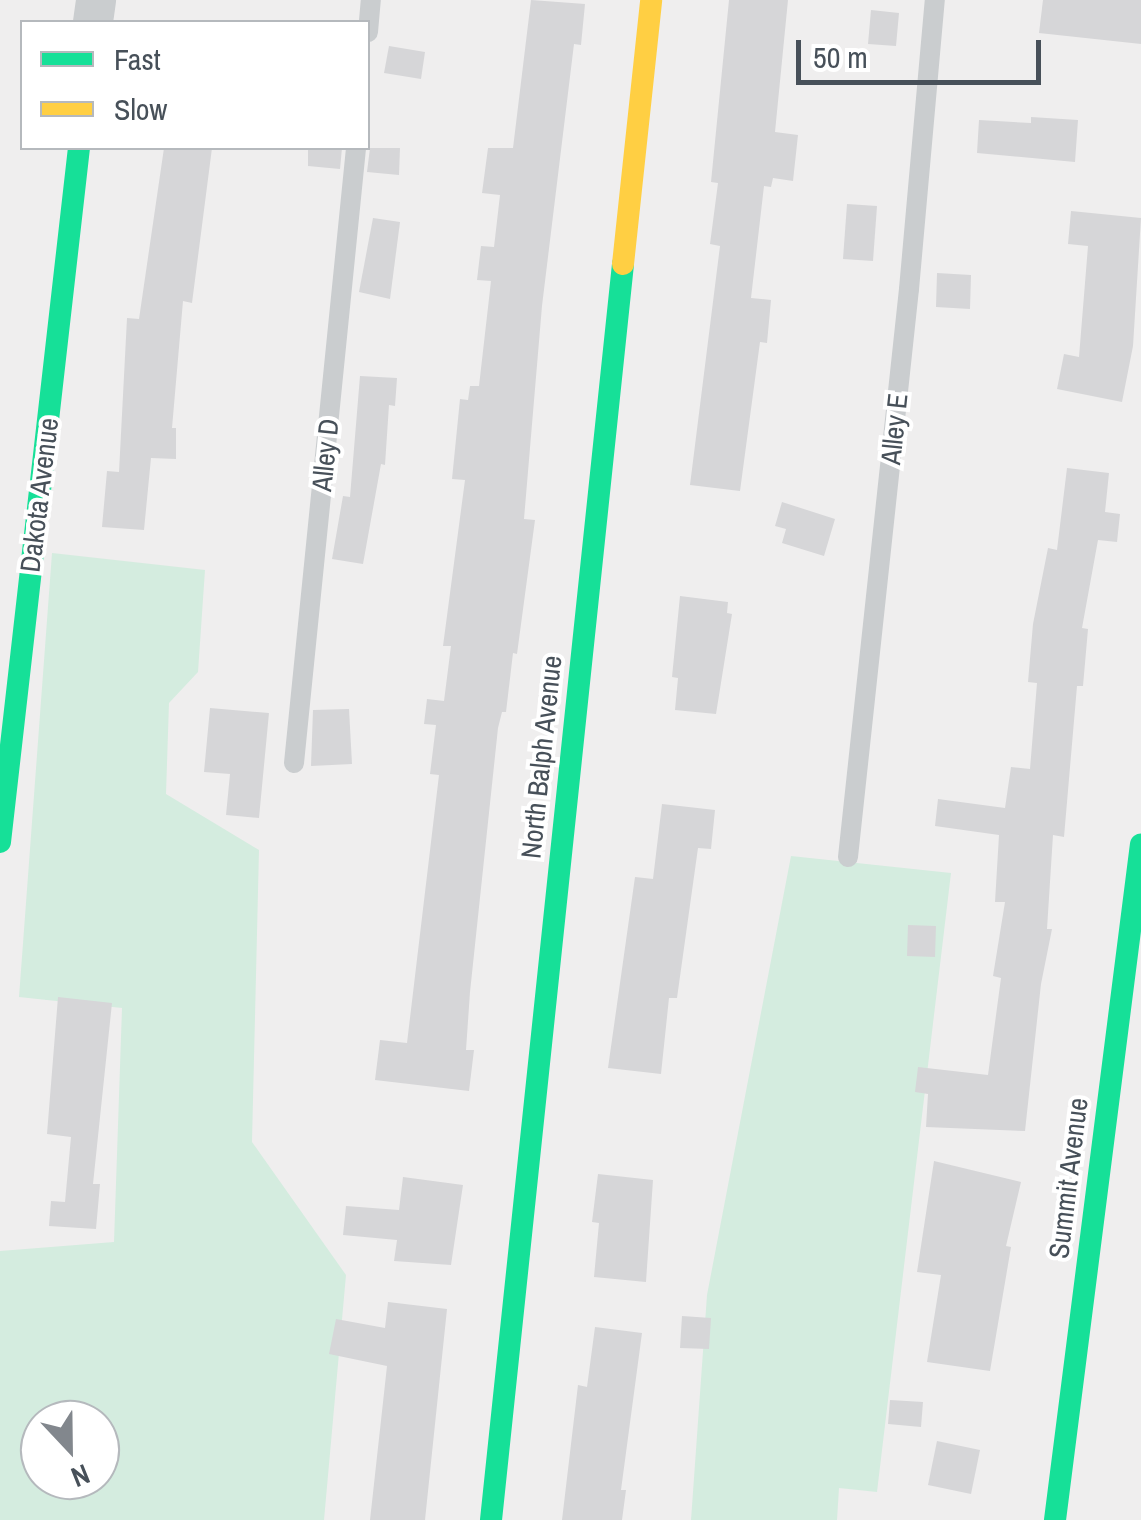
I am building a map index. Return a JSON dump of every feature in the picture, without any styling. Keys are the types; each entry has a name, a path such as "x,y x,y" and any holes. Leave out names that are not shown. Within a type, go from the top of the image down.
{"street":[{"name":"North Balph Avenue","path":"491,1520 651,0"},
{"name":"Dakota Avenue","path":"0,842 79,150"},
{"name":"Summit Avenue","path":"1055,1520 1141,844"}],"lane":[{"name":"Alley E","path":"848,857 910,289 935,0"},
{"name":"Alley D","path":"294,763 356,150"}],"green space":[{"path":"52,553 205,570 198,672 169,703 166,794 259,850 252,1142 346,1275 324,1520 0,1520 0,1251 114,1242 122,1008 19,997"},
{"path":"791,856 951,873 877,1492 839,1488 837,1520 691,1520 707,1295"}],"building":[{"path":"531,0 585,4 581,45 574,44 542,306 524,519 535,520 517,654 513,653 506,712 502,712 498,728 470,992 466,1050 474,1050 469,1091 375,1080 380,1040 407,1043 439,775 430,774 436,725 424,724 427,699 444,701 451,646 443,646 465,480 452,479 460,399 468,400 470,386 479,386 491,281 477,280 481,246 494,247 500,195 482,193 488,148 513,148"},
{"path":"729,0 788,0 775,132 798,135 793,181 773,178 771,187 764,186 751,298 771,300 767,343 760,342 740,491 690,485 720,246 710,244 718,183 711,182"},
{"path":"1043,0 1141,0 1141,44 1039,33"},
{"path":"871,10 899,13 896,46 868,44"},
{"path":"389,46 425,52 421,79 384,73"},
{"path":"1031,117 1078,120 1075,162 977,153 979,120 1031,123"},
{"path":"370,148 400,148 399,175 367,172"},
{"path":"164,150 212,150 192,303 183,301 172,428 176,428 176,459 151,458 144,530 102,527 107,471 119,472 127,318 139,319"},
{"path":"308,150 342,150 340,169 308,166"},
{"path":"847,204 877,206 873,261 843,259"},
{"path":"1071,211 1141,218 1133,346 1122,402 1057,389 1064,354 1079,357 1088,246 1068,244"},
{"path":"373,218 400,222 390,299 359,292"},
{"path":"937,273 971,275 970,309 936,307"},
{"path":"360,376 397,378 395,406 389,405 385,465 381,464 363,564 332,559 343,496 350,497"},
{"path":"1067,468 1109,473 1105,512 1120,514 1117,542 1098,540 1082,628 1088,629 1083,686 1077,686 1064,837 1053,835 1047,929 1052,929 1041,984 1025,1131 926,1127 928,1094 915,1092 918,1067 988,1075 1001,978 993,976 1005,902 995,902 999,835 935,826 938,799 1005,808 1011,767 1030,769 1037,683 1028,682 1033,624 1048,548 1057,550"},
{"path":"782,502 835,519 824,556 782,543 786,529 775,526"},
{"path":"680,596 728,602 727,613 732,614 716,714 675,710 678,678 672,677"},
{"path":"210,708 269,713 259,818 226,815 230,774 204,772"},
{"path":"349,709 352,764 311,766 313,710"},
{"path":"662,804 715,810 711,849 698,848 677,998 669,998 661,1074 608,1068 635,877 653,879"},
{"path":"908,925 936,926 935,957 907,956"},
{"path":"58,997 112,1003 93,1184 100,1184 96,1229 49,1226 51,1201 65,1202 71,1137 47,1134"},
{"path":"934,1161 1021,1182 1006,1246 1011,1247 990,1371 927,1362 941,1275 917,1272"},
{"path":"598,1174 653,1180 646,1282 594,1277 599,1223 592,1222"},
{"path":"403,1177 463,1185 451,1265 394,1261 397,1240 343,1235 346,1206 399,1210"},
{"path":"388,1302 447,1309 425,1520 370,1520 387,1366 329,1354 336,1319 385,1328"},
{"path":"682,1316 711,1318 709,1349 680,1348"},
{"path":"595,1327 642,1333 621,1490 626,1490 622,1520 562,1520 578,1385 587,1387"},
{"path":"890,1400 923,1402 921,1427 888,1424"},
{"path":"937,1441 980,1450 971,1494 928,1485"}],"traffic: fast":[{"path":"0,842 79,150"},
{"path":"491,1520 623,264"},
{"path":"1055,1520 1141,844"}],"traffic: slow":[{"path":"623,264 651,0"}]}
